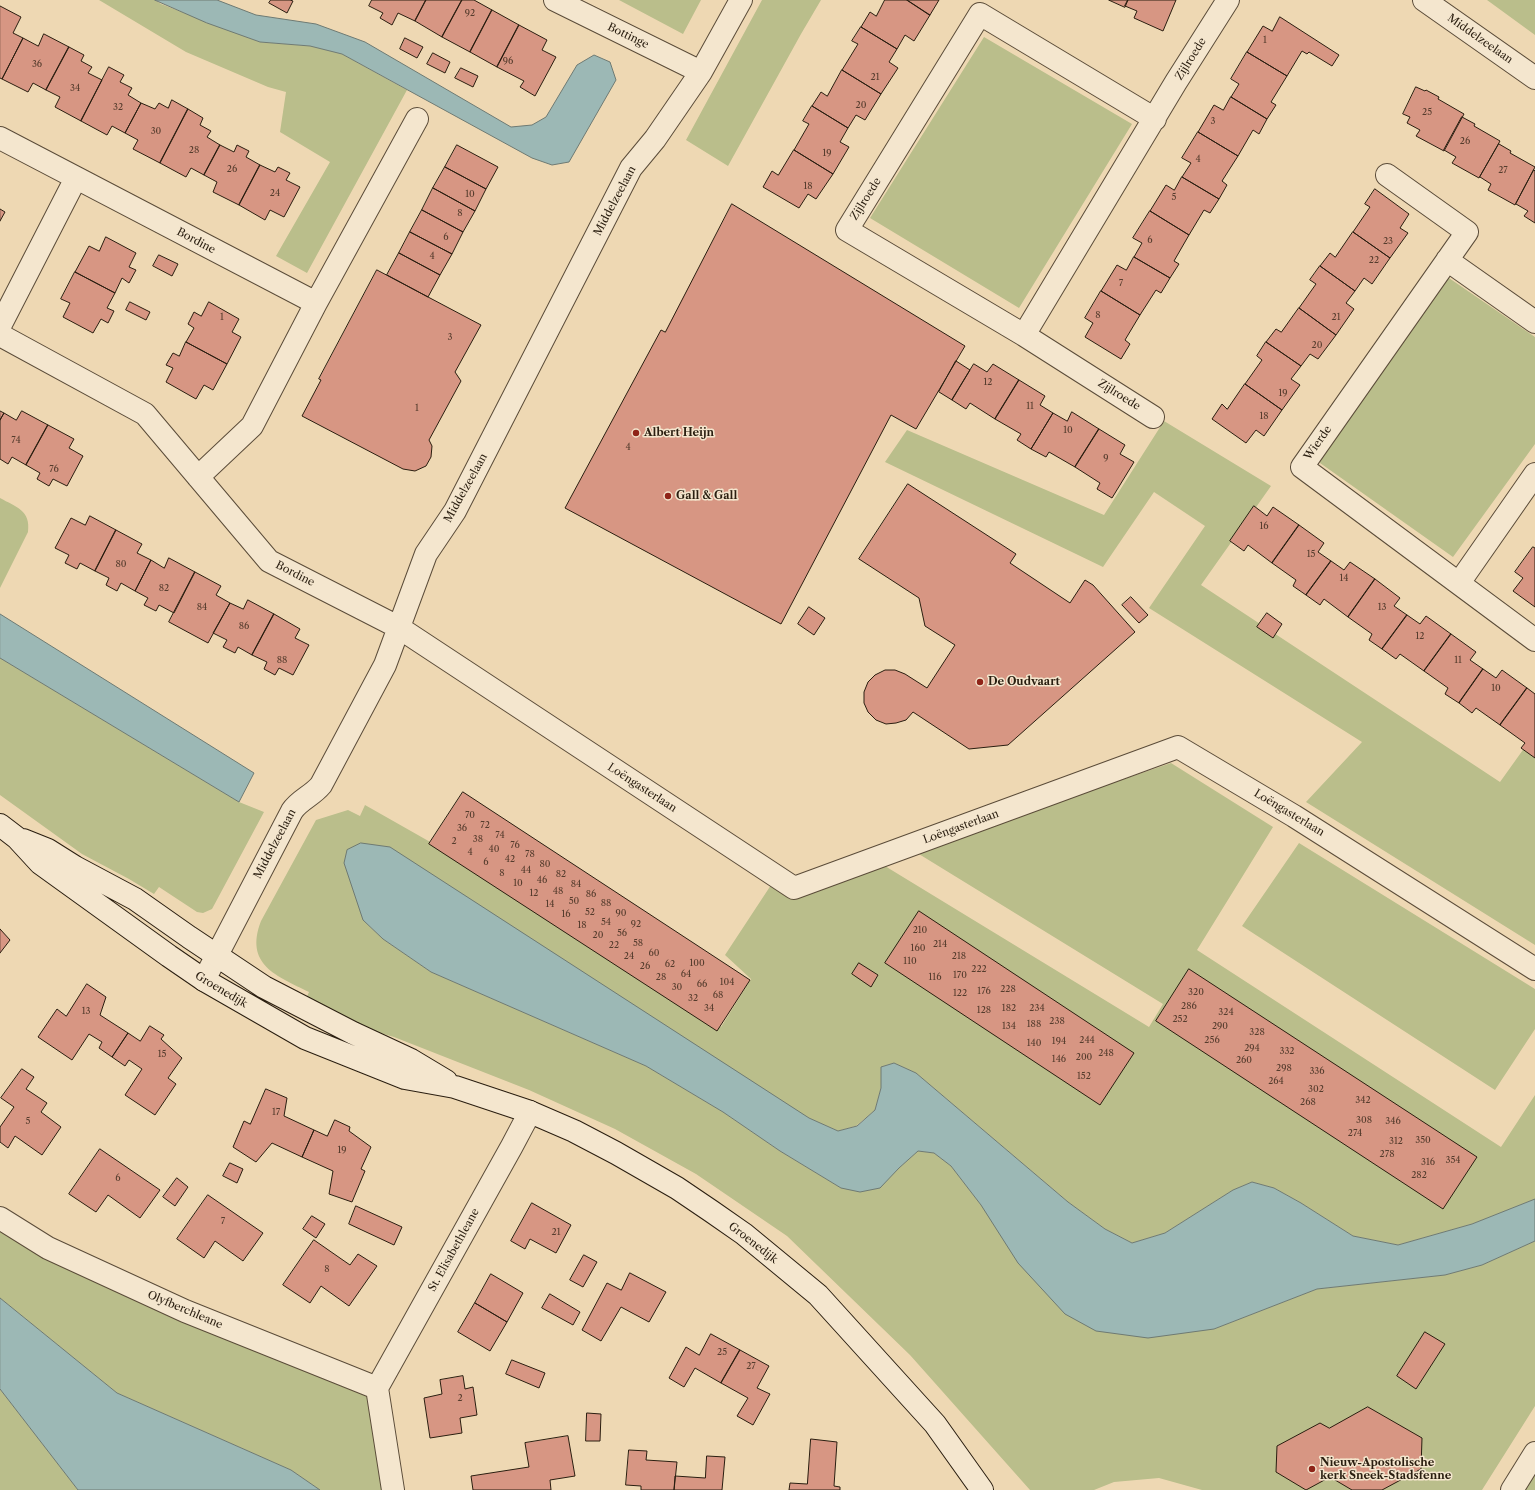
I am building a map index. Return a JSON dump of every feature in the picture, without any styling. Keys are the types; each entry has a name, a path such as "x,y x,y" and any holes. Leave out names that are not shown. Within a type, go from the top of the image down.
{"street":[{"name":"Bottinge","path":"555,0 701,72"},
{"name":"Middelzeelaan","path":"204,980 292,811 297,804 314,793 321,785 385,665 426,554 456,512 631,168 655,139 701,72 741,0"},
{"name":"Zijlroede","path":"1024,335 1228,0"},
{"name":"Middelzeelaan","path":"1424,0 1535,78"},
{"name":"Zijlroede","path":"1153,417 1024,335 847,230 984,7 1155,119"},
{"path":"198,477 252,426 316,303 416,120"},
{"name":"Bordine","path":"0,138 316,303"},
{"name":"Wierde","path":"1387,175 1467,232 1302,468 1535,640"},
{"path":"0,326 76,178"},
{"path":"1447,260 1535,322"},
{"name":"Bordine","path":"0,336 145,414 269,561 398,628"},
{"path":"1459,583 1535,474"},
{"name":"Loëngasterlaan","path":"398,628 794,888 1178,747 1294,816 1535,969"},
{"name":"Groenedijk","path":"0,825 17,838 40,863 158,949 204,980 305,1038 405,1078 455,1087 530,1112 574,1131 677,1188 744,1234 818,1295 935,1424 982,1490"},
{"name":"Groenedijk","path":"17,838 48,850 75,867 135,899 264,987 353,1033 411,1060 455,1087"},
{"name":"St. Elisabethleane","path":"377,1388 530,1112"},
{"name":"Olyfberchleane","path":"0,1218 48,1248 185,1311 377,1388"},
{"path":"377,1388 393,1490"},
{"path":"1512,1490 1535,1453"}],"green space":[{"path":"99,0 155,0 161,4 260,42 310,46 342,54 407,90 307,273 276,256 330,162 280,132 286,92 268,87 186,52"},
{"path":"619,0 701,0 683,34"},
{"path":"762,0 821,0 728,166 686,140"},
{"path":"1487,0 1535,0 1535,35"},
{"path":"984,37 1132,124 1019,308 870,218"},
{"path":"1446,276 1535,337 1535,444 1453,557 1320,463 1322,446"},
{"path":"1164,421 1271,486 1201,585 1500,782 1535,733 1535,945 1306,802 1362,742 1149,608 1205,526 1154,492 1103,567 885,462 907,430 1104,515"},
{"path":"0,498 17,507 25,514 28,532 0,588"},
{"path":"0,658 239,802 264,812 212,909 203,913 197,912 159,887 154,894 82,854 0,795"},
{"path":"1171,763 1273,827 1197,950 1501,1147 1535,1095 1535,1199 1472,1224 1398,1245 1353,1236 1301,1203 1274,1188 1252,1182 1233,1190 1165,1233 1132,1243 1105,1229 1068,1202 916,1073 894,1063 881,1067 881,1088 875,1110 856,1126 838,1131 363,920 383,939 431,972 646,1066 723,1112 780,1151 841,1188 899,1168 918,1151 934,1153 951,1166 981,1205 1214,1329 1317,1289 1445,1275 1482,1265 1535,1241 1535,1406 1482,1490 1202,1490 1159,1478 1114,1482 1094,1490 1030,1490 910,1355 787,1236 696,1174 615,1129 529,1090 394,1037 349,1024 305,1001 309,992 275,974 260,959 257,948 257,936 261,921 316,820 348,810 360,816 365,805 432,843 721,1027 751,979 725,955 773,882 880,863 1149,1027 1163,1004 914,851"},
{"path":"1299,843 1535,989 1535,1029 1495,1090 1242,926"},
{"path":"0,1223 377,1386 395,1490 320,1490 291,1470 117,1393 0,1298"},
{"path":"0,1389 78,1490 0,1490"},
{"path":"1535,1464 1535,1490 1519,1490"}],"water":[{"path":"155,0 217,0 256,15 316,24 365,42 511,127 532,125 546,117 577,65 594,55 610,62 616,80 569,162 552,165 532,158 342,54 310,46 260,42 207,23"},
{"path":"0,614 254,773 239,802 0,658"},
{"path":"361,843 390,847 809,1118 838,1131 857,1126 875,1110 881,1088 881,1067 894,1063 916,1073 1068,1202 1105,1229 1132,1243 1165,1233 1233,1190 1252,1182 1274,1188 1301,1203 1353,1236 1398,1245 1472,1224 1535,1199 1535,1241 1482,1265 1445,1275 1317,1289 1214,1329 1148,1338 1096,1331 1065,1314 1018,1263 981,1205 951,1166 934,1153 918,1151 880,1188 860,1192 841,1188 780,1151 723,1112 646,1066 431,972 383,939 363,920 344,863 347,850"},
{"path":"0,1298 117,1393 291,1470 320,1490 78,1490 0,1389"}],"building":[{"path":"271,0 293,1 287,13 269,3"},
{"path":"372,0 426,0 415,21 398,13 392,25 380,18 383,13 369,6"},
{"path":"426,0 462,0 442,37 415,21"},
{"path":"462,0 474,0 492,10 470,52 442,37"},
{"path":"885,0 907,0 930,15 914,41 905,35 897,49 861,27 870,12 876,16"},
{"path":"907,0 939,0 930,15"},
{"path":"1109,0 1128,0 1125,7"},
{"path":"1128,0 1176,0 1163,31 1134,18 1137,11 1125,6"},
{"path":"0,6 21,17 13,33 23,38 2,79 0,78"},
{"path":"492,10 519,25 497,67 470,52"},
{"path":"1280,17 1339,55 1332,66 1309,52 1307,54 1302,51 1287,76 1247,52 1263,26 1272,31"},
{"path":"519,25 547,40 542,50 556,57 535,96 520,87 524,81 497,67"},
{"path":"861,27 897,49 889,62 898,68 881,94 842,70 858,44 852,41"},
{"path":"44,34 69,47 46,90 33,83 28,92 2,79 23,38 38,46"},
{"path":"405,38 423,47 417,58 400,49"},
{"path":"69,47 84,55 81,61 92,67 88,73 102,80 81,121 55,107 60,97 46,90"},
{"path":"1247,52 1287,76 1271,102 1276,105 1267,119 1231,97 1239,84 1231,79"},
{"path":"433,53 450,62 445,73 427,64"},
{"path":"109,67 124,75 120,82 132,88 128,95 141,103 125,133 112,126 107,135 81,121"},
{"path":"461,68 478,76 473,87 455,78"},
{"path":"842,70 881,94 865,120 856,115 848,128 812,106 821,92 827,96"},
{"path":"1416,87 1425,91 1426,90 1439,97 1438,99 1464,114 1444,151 1416,136 1420,130 1407,123 1410,117 1403,114"},
{"path":"1231,97 1267,119 1259,134 1253,130 1238,156 1198,132 1214,105 1223,110"},
{"path":"172,100 188,109 160,163 133,149 138,140 125,133 141,103 155,109 159,103 168,108"},
{"path":"812,106 848,128 840,142 849,147 833,174 794,150 809,124 803,121"},
{"path":"188,109 203,118 200,125 211,131 207,137 220,145 204,175 191,168 186,177 160,163"},
{"path":"1462,117 1475,124 1474,126 1500,141 1479,178 1452,163 1456,157 1444,150"},
{"path":"1198,132 1238,156 1222,181 1227,185 1219,199 1182,177 1191,163 1182,158"},
{"path":"1499,144 1511,151 1510,153 1535,167 1515,205 1488,190 1491,184 1480,177"},
{"path":"220,145 234,152 237,145 249,151 246,157 260,165 239,205 213,192 217,182 204,175"},
{"path":"457,145 498,167 486,189 445,167"},
{"path":"794,150 833,174 816,199 808,194 799,208 763,187 772,171 778,175"},
{"path":"260,165 275,172 278,167 290,173 286,180 300,187 284,217 270,210 265,220 239,205"},
{"path":"445,167 486,189 475,211 433,188"},
{"path":"1534,170 1535,223 1524,216 1528,211 1516,204"},
{"path":"1182,177 1219,199 1210,213 1204,210 1189,235 1150,211 1166,185 1174,190"},
{"path":"433,188 475,211 463,232 422,210"},
{"path":"1375,189 1409,214 1400,228 1408,233 1390,258 1353,232 1370,207 1365,204"},
{"path":"732,204 965,346 916,429 891,415 781,624 565,508 661,330 665,332"},
{"path":"0,209 5,212 0,221"},
{"path":"422,210 463,232 452,254 410,232"},
{"path":"1150,211 1189,235 1174,261 1179,264 1170,278 1134,257 1142,243 1133,238"},
{"path":"410,232 452,254 440,275 399,253"},
{"path":"1353,232 1390,258 1372,284 1364,278 1355,291 1320,266 1330,253 1335,257"},
{"path":"106,237 136,253 129,267 136,270 129,283 122,278 115,293 75,272 89,246 99,251"},
{"path":"399,253 440,275 428,297 387,275"},
{"path":"159,255 178,264 172,276 153,266"},
{"path":"1134,257 1170,278 1161,293 1156,290 1140,315 1101,291 1117,265 1126,270"},
{"path":"1320,266 1355,291 1346,303 1354,309 1336,335 1299,308 1316,284 1310,280"},
{"path":"377,270 481,325 455,372 461,381 429,440 432,446 431,457 426,466 415,471 403,469 302,416 321,380 319,379"},
{"path":"75,272 115,293 107,308 114,311 108,323 101,319 93,333 63,317 70,303 61,299"},
{"path":"1101,291 1140,315 1125,340 1130,344 1121,359 1085,337 1093,323 1085,318"},
{"path":"130,302 150,312 146,320 126,310"},
{"path":"209,302 239,319 232,332 241,337 227,364 186,342 194,328 188,324 194,312 201,316"},
{"path":"1299,308 1336,335 1318,359 1310,354 1301,366 1266,342 1276,329 1281,332"},
{"path":"186,342 227,364 213,390 204,385 196,399 166,382 173,368 166,365 173,353 179,356"},
{"path":"1266,342 1301,366 1291,379 1300,385 1282,410 1245,384 1262,360 1257,356"},
{"path":"956,361 970,370 952,400 939,392"},
{"path":"974,364 987,372 993,364 1019,380 995,419 970,403 966,409 952,400"},
{"path":"1019,380 1045,396 1040,405 1053,413 1031,449 1017,440 1021,434 995,419"},
{"path":"1245,384 1282,410 1264,436 1256,430 1246,443 1212,419 1222,404 1227,409"},
{"path":"0,411 4,413 0,420"},
{"path":"22,411 48,425 26,465 12,457 8,464 0,459 0,420 4,413 16,420"},
{"path":"1072,412 1099,429 1075,467 1049,452 1046,457 1031,449 1053,413 1067,421"},
{"path":"48,425 74,439 69,448 83,456 67,486 53,479 49,486 37,479 40,473 26,465"},
{"path":"1099,429 1125,445 1120,454 1134,462 1112,498 1097,489 1100,483 1075,467"},
{"path":"908,484 1016,554 1010,563 1070,603 1085,580 1093,585 1135,632 1008,745 969,749 913,712 906,720 886,724 876,720 868,712 864,703 864,692 868,682 875,675 885,670 895,670 905,674 927,688 955,645 925,626 919,598 859,559"},
{"path":"1254,506 1267,516 1273,507 1299,525 1272,563 1248,545 1244,551 1230,541"},
{"path":"90,516 116,530 95,571 80,563 77,569 65,563 69,555 55,548 71,518 85,525"},
{"path":"1299,525 1324,543 1318,552 1331,561 1306,595 1293,586 1296,580 1272,563"},
{"path":"116,530 142,544 137,553 151,560 135,591 121,583 117,591 106,585 109,578 95,571"},
{"path":"1533,547 1535,548 1535,607 1513,591 1523,578 1515,572"},
{"path":"169,558 195,572 174,613 159,605 156,611 144,605 148,598 135,591 151,560 164,568"},
{"path":"1331,561 1344,570 1350,562 1375,579 1348,617 1324,599 1320,605 1306,595"},
{"path":"195,572 221,586 216,595 230,603 208,643 169,622"},
{"path":"1375,579 1400,598 1394,606 1407,615 1382,649 1369,640 1372,634 1348,617"},
{"path":"1131,597 1148,615 1139,623 1122,605"},
{"path":"248,600 274,614 252,655 238,647 235,653 223,647 227,640 213,633 230,603 243,609"},
{"path":"809,607 825,618 814,635 798,624"},
{"path":"1267,613 1282,624 1273,638 1257,627"},
{"path":"274,614 300,629 295,638 309,645 293,675 279,668 275,675 264,669 267,662 252,655"},
{"path":"1407,615 1420,624 1426,616 1451,634 1424,671 1400,654 1396,659 1382,649"},
{"path":"1451,634 1476,652 1470,660 1483,669 1459,703 1445,694 1448,688 1424,671"},
{"path":"1483,669 1496,678 1502,670 1527,688 1500,725 1476,708 1472,713 1459,703"},
{"path":"1527,688 1535,694 1535,758 1521,748 1525,743 1500,725"},
{"path":"463,792 750,980 717,1031 429,844"},
{"path":"919,911 1134,1053 1100,1105 885,963"},
{"path":"0,929 10,940 0,953"},
{"path":"859,963 878,975 871,987 852,974"},
{"path":"1189,969 1477,1157 1443,1209 1156,1021"},
{"path":"87,984 106,997 100,1015 128,1033 112,1057 99,1048 102,1042 89,1034 72,1060 38,1037 57,1009 66,1016"},
{"path":"150,1026 164,1035 161,1039 182,1058 168,1078 176,1084 155,1115 125,1095 142,1069 129,1060 125,1066 112,1057 128,1033 140,1041"},
{"path":"22,1069 34,1077 26,1089 47,1103 41,1112 61,1127 42,1155 15,1136 8,1148 0,1142 0,1127 14,1107 1,1098"},
{"path":"266,1089 287,1098 284,1116 314,1130 302,1157 272,1143 256,1162 233,1147 244,1121 250,1124"},
{"path":"335,1120 350,1127 349,1131 371,1147 361,1169 365,1171 352,1202 329,1194 333,1171 302,1157 314,1130 327,1136"},
{"path":"100,1149 160,1190 140,1218 108,1195 96,1212 69,1194"},
{"path":"230,1163 243,1169 237,1183 223,1176"},
{"path":"177,1178 188,1187 175,1206 163,1197"},
{"path":"208,1195 263,1233 243,1261 215,1241 204,1258 177,1239"},
{"path":"532,1203 571,1225 556,1253 530,1239 525,1249 511,1241"},
{"path":"356,1206 402,1227 394,1245 349,1224"},
{"path":"312,1216 325,1224 316,1238 303,1229"},
{"path":"314,1240 350,1265 358,1254 377,1266 349,1306 321,1286 310,1303 283,1285"},
{"path":"584,1255 597,1262 583,1287 570,1280"},
{"path":"630,1273 666,1292 649,1322 621,1307 601,1341 582,1330 607,1283 621,1290"},
{"path":"491,1274 523,1293 507,1322 475,1303"},
{"path":"550,1294 580,1312 573,1325 542,1308"},
{"path":"475,1303 507,1322 490,1351 458,1332"},
{"path":"1425,1332 1445,1344 1416,1389 1397,1376"},
{"path":"711,1334 740,1350 721,1383 695,1368 684,1387 669,1378 686,1347 699,1355"},
{"path":"740,1350 769,1366 757,1388 770,1394 753,1425 737,1416 748,1398 721,1383"},
{"path":"512,1360 545,1373 539,1388 506,1374"},
{"path":"463,1376 465,1389 473,1387 477,1415 460,1418 462,1433 430,1438 424,1398 442,1394 440,1380"},
{"path":"1368,1407 1422,1438 1421,1469 1382,1490 1352,1490 1330,1477 1306,1490 1276,1472 1277,1446 1320,1423 1329,1428"},
{"path":"587,1413 601,1414 600,1441 586,1441"},
{"path":"568,1436 575,1476 550,1480 551,1490 473,1490 471,1476 529,1467 525,1443"},
{"path":"811,1439 837,1442 834,1486 840,1487 840,1490 789,1490 790,1483 807,1484"},
{"path":"629,1450 647,1451 646,1460 677,1462 674,1490 641,1490 641,1486 626,1485"},
{"path":"707,1456 725,1457 722,1490 674,1490 675,1476 705,1478"}],"place":[{"name":"Albert Heijn","path":"636,433"},
{"name":"Gall & Gall","path":"668,496"},
{"name":"De Oudvaart","path":"980,682"},
{"name":"Nieuw-Apostolische kerk Sneek-Stadsfenne","path":"1312,1469"}]}
